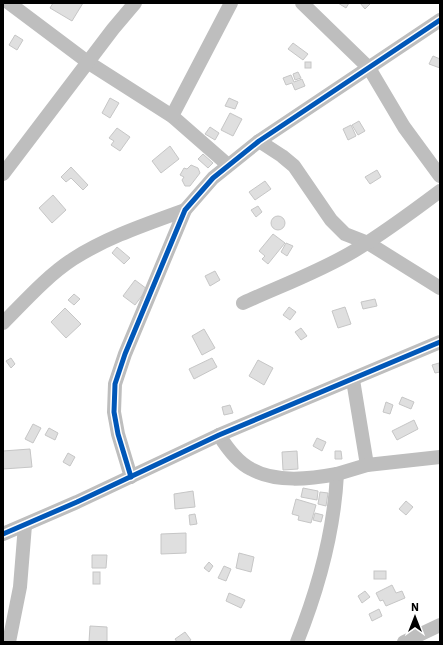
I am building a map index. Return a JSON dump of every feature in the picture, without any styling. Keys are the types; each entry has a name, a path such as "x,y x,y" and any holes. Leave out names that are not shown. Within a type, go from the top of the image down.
{"street":[{"path":"9,3 89,63 172,116 228,165"},
{"path":"3,174 135,3"},
{"path":"172,116 231,3"},
{"path":"302,3 369,68 404,127 440,176"},
{"path":"131,477 118,434 114,412 115,384 125,354 185,210 213,178 259,141 440,20"},
{"path":"259,141 294,166 330,220 340,230 354,239 368,243 440,288"},
{"path":"243,302 330,264 368,243 440,191"},
{"path":"3,323 55,273 73,259 127,232 185,210"},
{"path":"3,534 131,477 219,435 353,380 440,342"},
{"path":"353,380 366,465"},
{"path":"219,435 238,460 251,469 272,476 299,478 337,474 366,465 440,457"},
{"path":"297,642 312,606 329,546 336,500 337,474"},
{"path":"9,642 20,587 25,525"},
{"path":"404,642 440,625"}],"building":[{"path":"53,3 83,3 72,21 50,8"},
{"path":"338,3 349,3 346,8"},
{"path":"360,3 371,3 365,9"},
{"path":"15,35 23,40 17,50 9,45"},
{"path":"293,43 308,54 303,60 288,49"},
{"path":"433,56 440,59 440,68 429,64"},
{"path":"305,62 311,62 311,68 305,68"},
{"path":"298,72 301,78 295,80 293,74"},
{"path":"291,75 294,82 302,79 305,86 295,90 292,83 286,85 283,78"},
{"path":"110,98 119,103 110,118 102,113"},
{"path":"229,98 238,102 235,109 225,106"},
{"path":"230,113 242,119 233,136 221,130"},
{"path":"359,121 365,131 358,135 352,125"},
{"path":"351,125 356,136 348,140 343,129"},
{"path":"210,127 219,133 215,140 205,134"},
{"path":"117,128 130,137 120,151 111,145 114,141 109,138"},
{"path":"170,146 179,159 161,173 152,161"},
{"path":"203,154 213,163 208,168 198,159"},
{"path":"191,165 198,168 200,173 190,186 185,186 182,180 184,177 180,175 184,168 187,169"},
{"path":"71,167 88,185 83,190 71,178 66,182 61,177"},
{"path":"377,170 381,177 370,184 365,177"},
{"path":"265,181 271,189 255,200 249,192"},
{"path":"53,195 66,210 52,223 39,208"},
{"path":"258,206 262,212 256,217 251,210"},
{"path":"275,216 281,216 285,220 285,226 281,230 275,230 271,226 271,220"},
{"path":"273,234 285,243 268,264 262,259 265,256 259,251"},
{"path":"286,243 293,246 287,256 281,252"},
{"path":"117,247 130,258 124,264 112,253"},
{"path":"215,271 220,280 210,286 205,276"},
{"path":"135,280 147,289 135,305 123,296"},
{"path":"74,294 80,299 74,305 68,300"},
{"path":"375,299 377,306 363,309 361,302"},
{"path":"289,307 296,312 290,320 283,315"},
{"path":"345,307 351,324 338,328 332,311"},
{"path":"65,308 81,324 66,338 51,322"},
{"path":"301,328 307,336 301,340 295,332"},
{"path":"204,329 215,348 202,355 192,336"},
{"path":"11,358 15,364 11,368 6,361"},
{"path":"212,358 217,367 194,379 189,369"},
{"path":"258,360 273,368 264,385 249,376"},
{"path":"439,363 440,372 435,373 432,365"},
{"path":"402,397 414,402 411,409 399,404"},
{"path":"386,402 393,405 390,414 383,412"},
{"path":"230,405 233,413 224,415 222,407"},
{"path":"414,420 418,429 397,440 392,431"},
{"path":"33,424 41,428 33,443 25,439"},
{"path":"49,428 58,433 55,440 45,435"},
{"path":"317,438 326,442 322,451 313,446"},
{"path":"30,449 32,467 3,469 3,451"},
{"path":"297,451 298,469 283,470 282,452"},
{"path":"335,451 341,451 342,459 335,459"},
{"path":"68,453 75,457 70,466 63,462"},
{"path":"303,488 318,491 317,500 301,497"},
{"path":"193,491 195,507 175,509 174,494"},
{"path":"320,492 328,493 326,506 318,504"},
{"path":"296,499 316,505 311,523 298,520 299,516 292,514"},
{"path":"406,501 413,507 406,515 399,509"},
{"path":"315,513 323,515 321,522 313,520"},
{"path":"195,514 197,524 190,525 189,515"},
{"path":"186,533 186,553 161,554 161,534"},
{"path":"239,553 254,557 251,572 236,568"},
{"path":"92,555 107,555 106,568 92,568"},
{"path":"209,562 213,566 209,572 204,568"},
{"path":"224,566 231,569 226,581 218,578"},
{"path":"374,571 386,571 386,579 374,579"},
{"path":"93,572 100,572 100,584 93,584"},
{"path":"392,585 396,593 402,591 405,598 386,606 383,600 380,601 376,593"},
{"path":"365,591 370,597 362,603 358,596"},
{"path":"229,593 245,600 241,608 226,601"},
{"path":"379,609 382,616 372,621 369,614"},
{"path":"90,626 107,627 107,642 89,642"},
{"path":"185,632 191,640 188,642 177,642 175,639"}],"cycle path":[{"path":"131,477 118,434 114,412 115,384 125,354 185,210 213,178 259,141 440,20"},
{"path":"3,534 77,502 219,435 440,342"}]}
